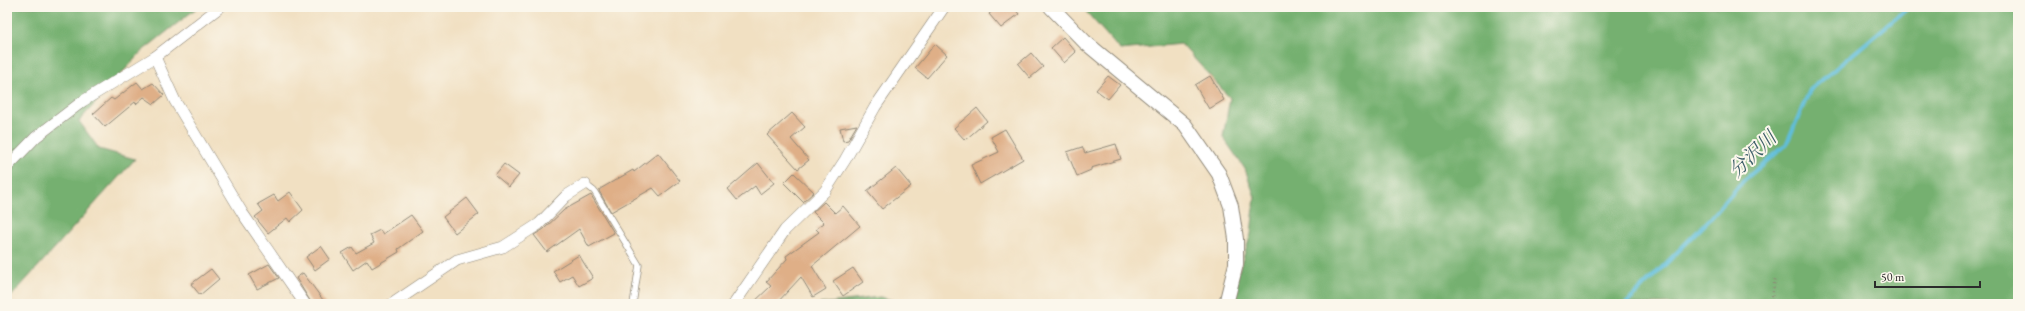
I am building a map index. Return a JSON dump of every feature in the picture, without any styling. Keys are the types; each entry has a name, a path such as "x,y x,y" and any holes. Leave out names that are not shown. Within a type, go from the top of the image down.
{"street":[{"path":"7,167 36,137 83,101 155,57 220,7"},
{"path":"734,304 785,230 825,191 845,160 875,107 944,7"},
{"path":"1051,7 1085,42 1185,125 1219,174 1231,206 1236,239 1236,264 1226,304"},
{"path":"155,57 175,102 239,207 305,304"},
{"path":"392,304 457,260 502,247 539,224 566,196 585,184"}],"lane":[{"path":"585,184 594,191 639,265 633,304"}],"path":[{"path":"1771,304 1774,279"}],"green space":[{"path":"7,7 198,7 141,52 79,121 99,149 135,159 7,301"},
{"path":"1082,7 2018,7 2018,304 1228,304 1251,234 1255,197 1245,169 1223,137 1230,98 1181,44 1120,50"},
{"path":"880,297 909,304 819,304"}],"building":[{"path":"997,7 1013,7 1019,14 1001,28 989,14"},
{"path":"1063,37 1076,52 1064,63 1051,48"},
{"path":"935,44 947,55 927,78 915,68"},
{"path":"1031,53 1043,67 1030,78 1018,64"},
{"path":"1108,76 1120,85 1108,99 1096,90"},
{"path":"1210,76 1224,100 1209,109 1195,85"},
{"path":"137,82 143,89 153,83 164,95 154,104 144,97 136,104 135,102 105,127 93,114 111,98 114,100"},
{"path":"977,108 987,121 965,140 954,128"},
{"path":"792,113 805,127 791,139 809,160 798,169 767,135"},
{"path":"857,125 848,140 843,141 840,128"},
{"path":"1005,129 1023,159 980,184 971,165 999,152 991,137"},
{"path":"1116,144 1121,159 1091,168 1091,170 1077,176 1067,152 1082,147 1085,153"},
{"path":"658,153 680,181 660,196 653,188 611,212 599,191 600,189 633,170 634,172"},
{"path":"758,163 774,183 760,194 755,186 737,200 728,189"},
{"path":"504,164 519,175 509,187 495,175"},
{"path":"896,168 911,186 882,209 867,191"},
{"path":"794,173 814,192 803,202 784,183"},
{"path":"290,192 303,210 290,222 287,218 268,233 255,217 263,211 258,204 274,195 278,201"},
{"path":"591,195 614,233 589,247 579,229 547,252 534,235 544,229 564,210"},
{"path":"467,198 479,214 455,233 443,217"},
{"path":"824,202 835,213 843,206 860,226 812,266 826,289 813,297 801,277 776,304 752,304 771,286 766,282 787,259 786,256 819,232 816,229 824,223 813,212"},
{"path":"411,215 423,231 398,249 399,252 372,268 367,260 353,270 342,253 352,247 356,253 374,243 370,235 380,230 383,234"},
{"path":"321,246 330,259 315,270 306,257"},
{"path":"579,255 593,278 579,286 572,275 560,282 553,271"},
{"path":"269,264 279,278 257,289 249,275"},
{"path":"853,268 863,282 843,296 833,281"},
{"path":"211,269 219,279 200,295 191,284"},
{"path":"303,273 326,304 312,304 296,278"}],"waterway":[{"name":"分沢川","path":"1626,304 1710,219 1744,180 1786,145 1810,90 1909,7"}]}
